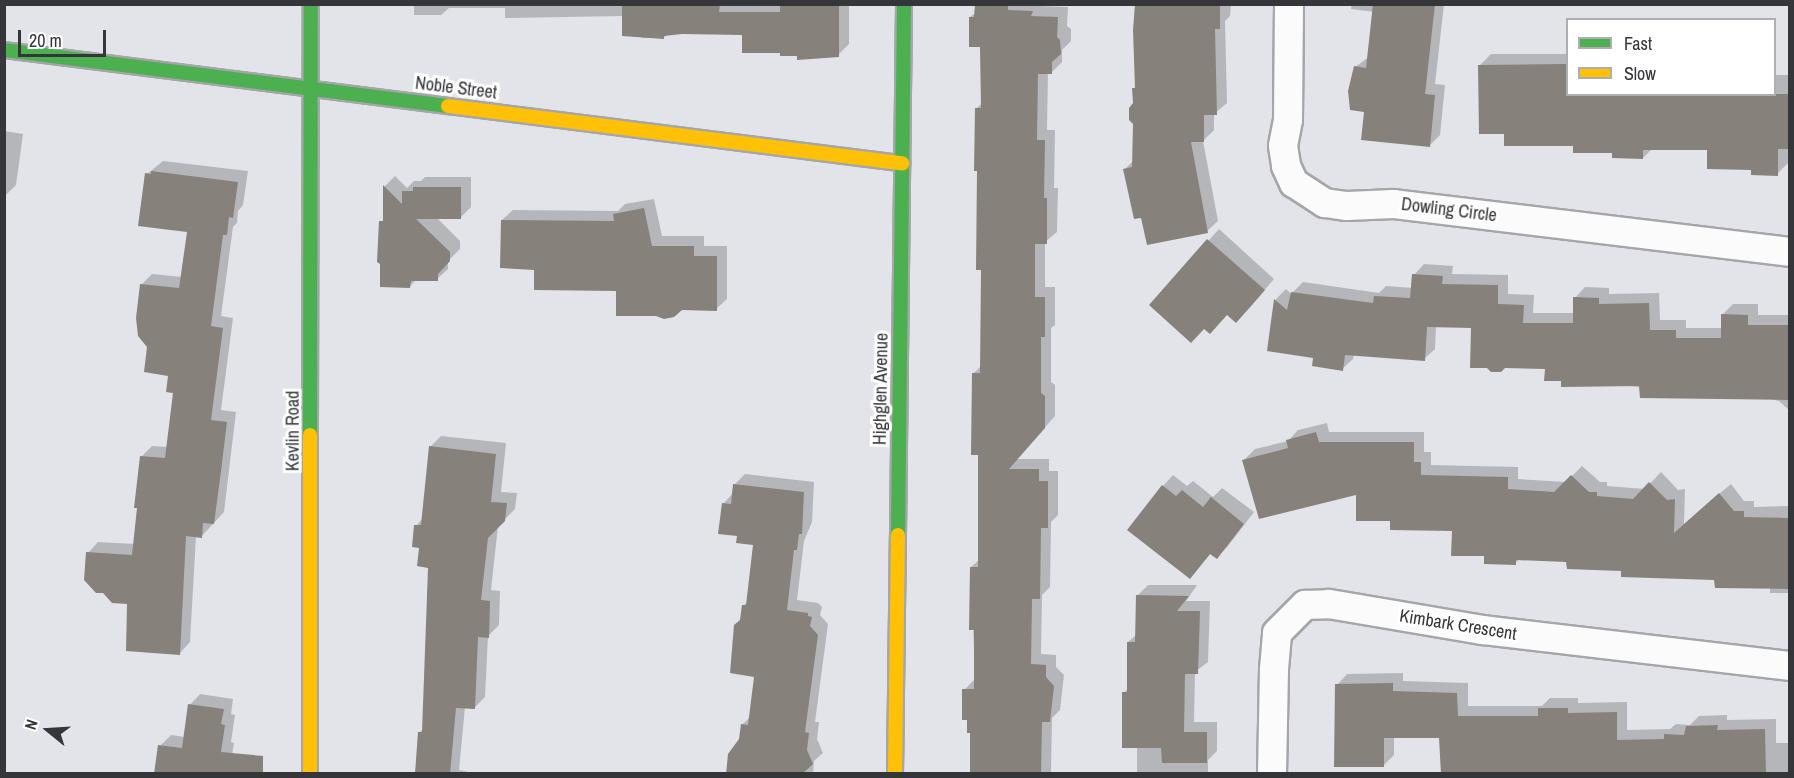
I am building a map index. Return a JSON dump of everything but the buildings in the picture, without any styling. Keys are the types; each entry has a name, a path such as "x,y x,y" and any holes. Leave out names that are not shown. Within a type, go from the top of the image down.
{"street":[{"name":"Kevlin Road","path":"310,774 311,4"},
{"name":"Highglen Avenue","path":"895,774 904,4"},
{"name":"Dowling Circle","path":"1289,4 1288,120 1284,146 1286,166 1294,183 1325,202 1347,206 1394,204 1790,252"},
{"name":"Noble Street","path":"4,50 902,163"},
{"name":"Kimbark Crescent","path":"1272,774 1277,633 1305,605 1329,604 1483,630 1790,666"}],"traffic: fast":[{"path":"310,435 311,4"},
{"path":"898,535 904,4"},
{"path":"4,50 448,106"}],"traffic: slow":[{"path":"448,106 902,163"},
{"path":"310,435 310,774"},
{"path":"895,774 898,535"}]}
